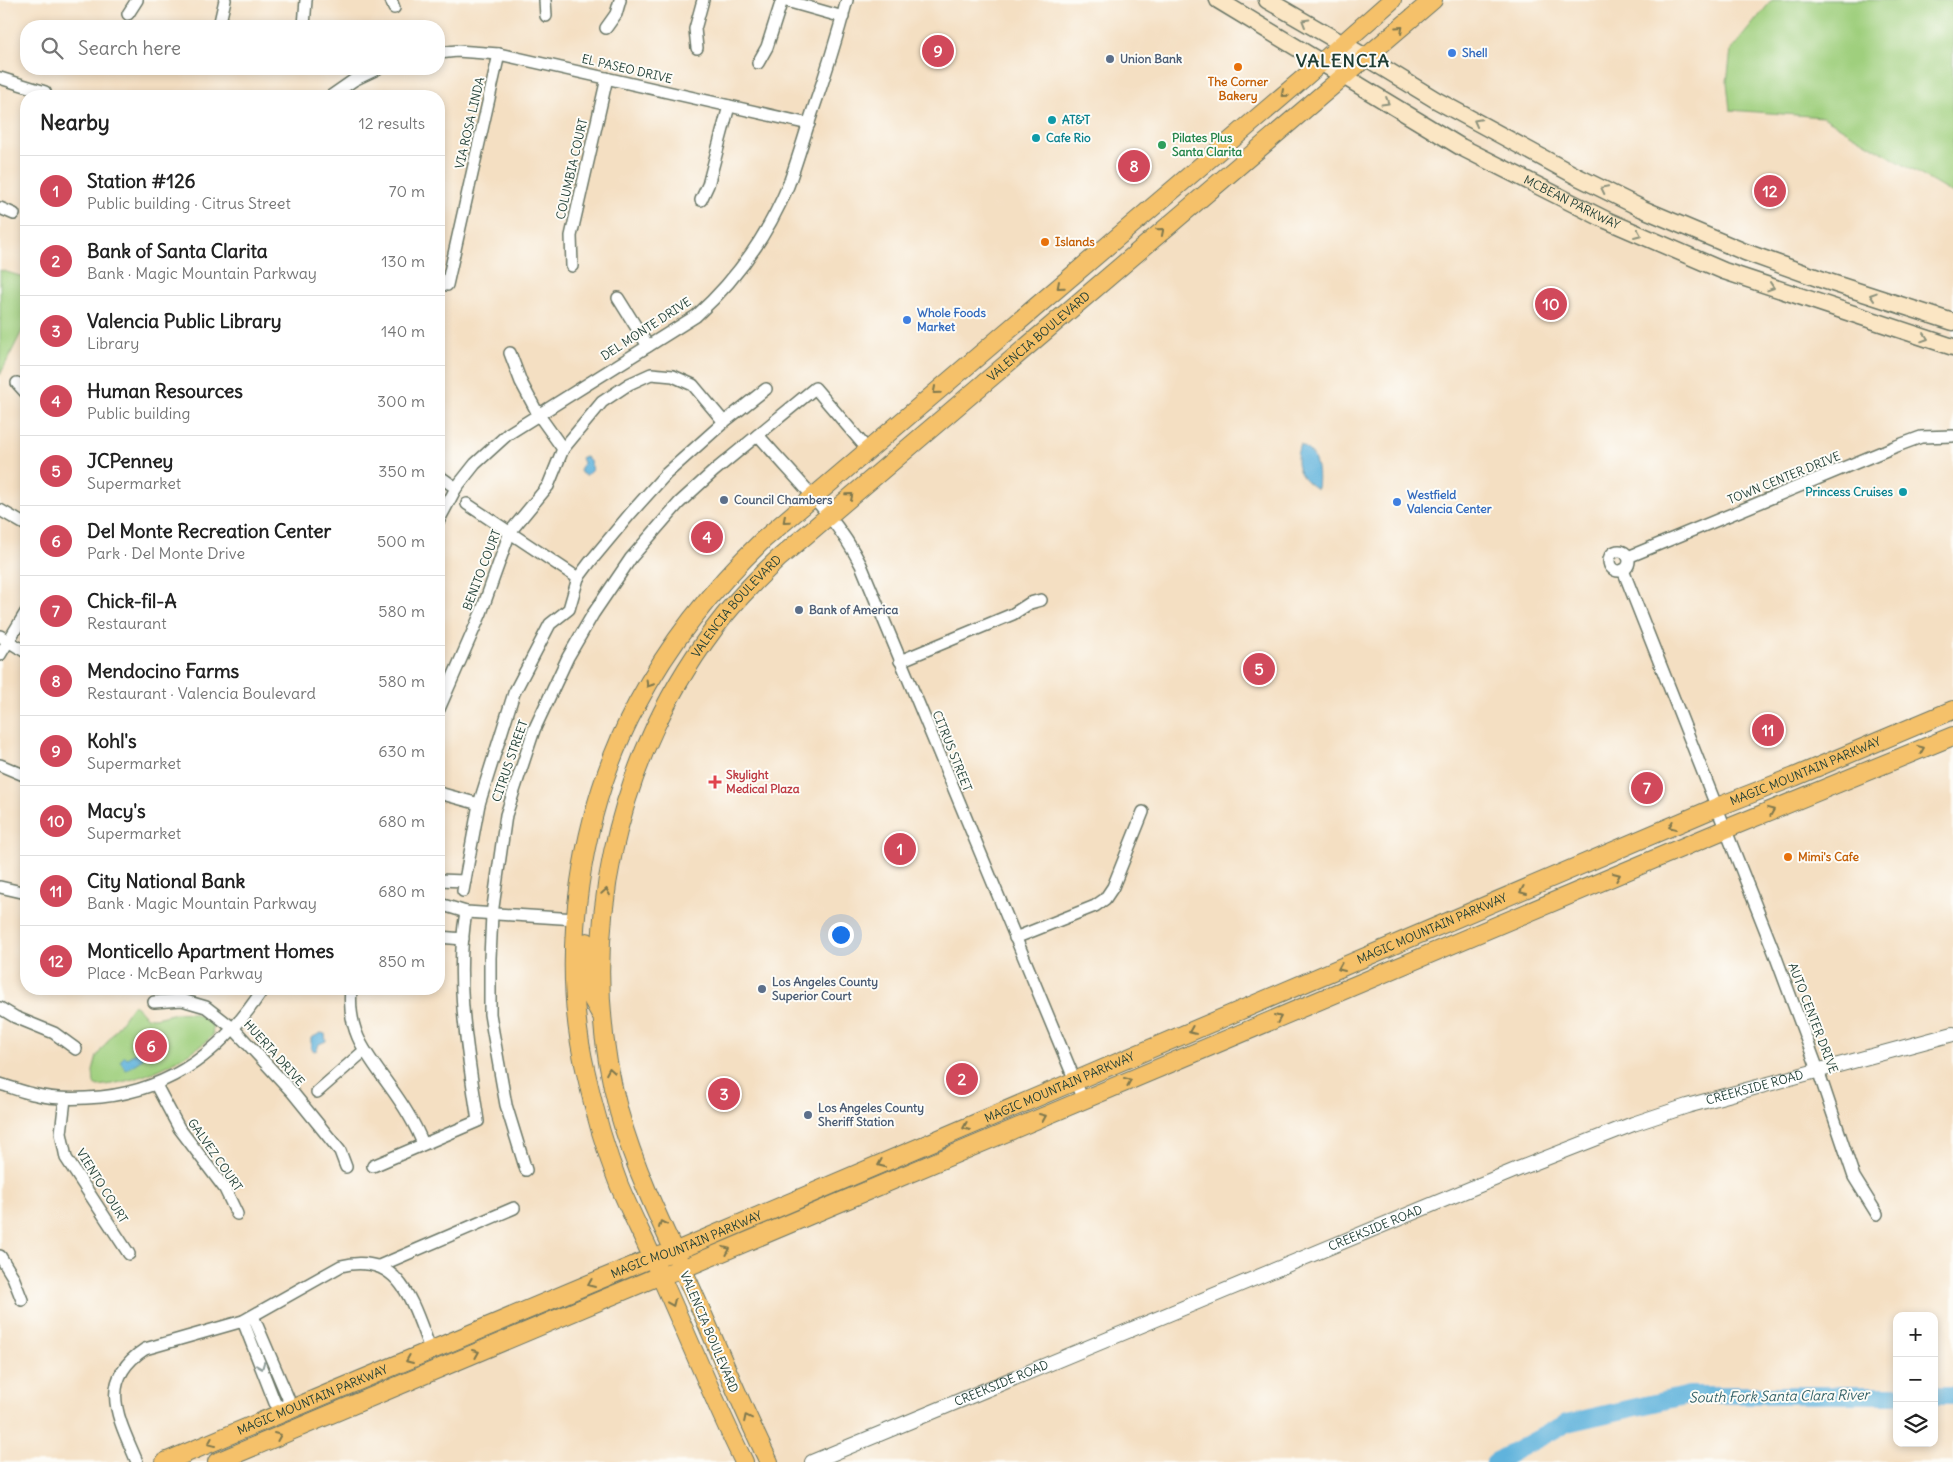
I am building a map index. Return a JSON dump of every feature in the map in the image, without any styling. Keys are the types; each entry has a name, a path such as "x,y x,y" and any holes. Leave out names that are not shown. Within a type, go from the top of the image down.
{"main road":[{"name":"MCBEAN PARKWAY","path":"1218,0 1460,147 1606,220 1724,271 1953,347"},
{"path":"1267,0 1444,105 1578,177 1643,208 1745,252 1826,281 1953,322"},
{"name":"VALENCIA BOULEVARD","path":"744,1462 619,1184 585,1072 577,1025 574,970 576,919 585,855 606,776 623,732 638,702 680,634 718,585 763,540 1392,0"},
{"name":"VALENCIA BOULEVARD","path":"769,1462 744,1412 640,1175 624,1128 610,1072 602,1016 602,923 612,854 624,810 647,744 664,708 684,674 723,617 778,558 1433,0"},
{"path":"684,674 676,668 674,660 712,606 718,585"},
{"name":"MAGIC MOUNTAIN PARKWAY","path":"165,1462 652,1258 674,1252 1717,807 1794,777 1953,710"},
{"name":"MAGIC MOUNTAIN PARKWAY","path":"217,1462 1412,963 1726,829 1953,736"},
{"path":"585,855 591,863 592,872 590,908 592,915 602,923"},
{"path":"1412,963 1411,955 1414,951 1470,926 1500,901"},
{"path":"576,919 587,931 589,993 602,1016"}],"street":[{"path":"128,14 136,0"},
{"path":"220,20 225,0"},
{"path":"304,20 306,0"},
{"path":"545,0 546,16"},
{"path":"606,28 616,14 620,0"},
{"path":"697,48 696,29 703,0"},
{"path":"758,62 767,48 782,0 843,17"},
{"name":"DEL MONTE DRIVE","path":"445,509 456,488 489,449 508,434 701,311 724,289 751,254 768,227 788,186 847,0"},
{"name":"EL PASEO DRIVE","path":"445,52 457,51 499,54 808,124"},
{"name":"VIA ROSA LINDA","path":"447,285 499,54"},
{"path":"341,90 364,75"},
{"path":"0,78 39,90"},
{"name":"COLUMBIA COURT","path":"572,266 571,236 607,78"},
{"path":"700,200 708,185 729,106"},
{"path":"0,208 14,214"},
{"path":"618,298 648,346"},
{"path":"510,353 520,382 538,414 563,449"},
{"name":"BENITO COURT","path":"445,695 481,613 510,532 548,486 563,449 602,402 629,384 651,374 673,376 693,385 724,422"},
{"path":"17,383 20,386"},
{"name":"CITRUS STREET","path":"526,1170 506,1105 490,1014 492,914 506,814 534,730 568,657 593,614 655,529 714,470 815,388 868,450"},
{"path":"445,881 464,886 479,804 514,693 550,624 569,609 578,578 630,514 666,474 724,422 766,389"},
{"name":"CITRUS STREET","path":"758,435 828,515 852,548 861,565 1083,1100"},
{"name":"TOWN CENTER DRIVE","path":"1628,557 1921,437 1952,438"},
{"path":"445,480 456,488"},
{"path":"467,504 578,578"},
{"path":"0,510 20,522"},
{"path":"1619,552 1628,557 1628,565 1622,570 1612,568 1610,557 1612,554 1619,552"},
{"path":"1622,570 1726,829"},
{"path":"900,661 997,621 1041,600"},
{"path":"0,655 4,638 20,619"},
{"path":"4,638 20,648"},
{"path":"0,764 20,773"},
{"path":"445,795 479,804"},
{"path":"1015,938 1095,906 1105,899 1113,887 1143,812"},
{"name":"AUTO CENTER DRIVE","path":"1726,829 1818,1070 1854,1177 1877,1214"},
{"path":"0,887 20,892"},
{"path":"445,906 466,912 576,919"},
{"path":"373,1166 478,1121 462,998 463,939 466,912"},
{"path":"445,938 463,939"},
{"path":"0,1084 33,1095 65,1098 113,1096 156,1085 188,1068 211,1050 234,1029 250,1010 259,995"},
{"path":"350,995 349,1006 364,1052 389,1085 416,1127 424,1144"},
{"name":"HUERTA DRIVE","path":"154,1002 182,1000 206,1007 234,1029 293,1093 340,1151 346,1167"},
{"path":"0,1008 15,1017 54,1033 76,1049"},
{"name":"CREEKSIDE ROAD","path":"812,1462 1509,1173 1625,1127 1687,1106 1953,1034"},
{"path":"317,1092 364,1052"},
{"name":"GALVEZ COURT","path":"156,1085 179,1128 225,1189 237,1214"},
{"name":"VIENTO COURT","path":"65,1098 61,1133 66,1158 129,1254"},
{"path":"378,1266 514,1208"},
{"path":"1,1258 13,1277 22,1300"},
{"path":"137,1462 115,1404 116,1385 124,1368 133,1357 145,1349 248,1319 341,1266 353,1262 366,1263 378,1266 393,1275 404,1288 431,1350"},
{"path":"248,1319 275,1403 286,1411"}],"green space":[{"path":"1772,0 1953,0 1953,194 1823,117 1730,110 1727,82 1731,50"},
{"path":"0,270 20,276 20,335 0,375"},
{"path":"133,1005 149,1018 174,1013 192,1013 212,1024 213,1035 206,1042 180,1059 147,1075 123,1082 98,1086 94,1084 93,1071 97,1056"}],"water":[{"path":"1300,444 1311,453 1316,463 1317,489 1305,480 1299,470 1297,458"},
{"path":"584,456 590,460 592,470 587,475 582,474 580,471 583,463 581,458"},
{"path":"321,1033 325,1034 326,1041 319,1044 317,1050 314,1051 311,1048 311,1038"},
{"path":"139,1051 144,1058 126,1070 120,1061 125,1056 127,1058"}],"waterway":[{"name":"South Fork Santa Clara River","path":"1495,1462 1567,1423 1689,1395 1893,1395"},
{"name":"South Fork Santa Clara River","path":"1938,1395 1953,1395"}],"place":[{"name":"Kohl's","path":"938,51"},
{"name":"Shell","path":"1452,53"},
{"name":"Union Bank","path":"1110,59"},
{"name":"The Corner Bakery","path":"1238,67"},
{"name":"AT&T","path":"1052,120"},
{"name":"Cafe Rio","path":"1036,138"},
{"name":"Pilates Plus Santa Clarita","path":"1162,145"},
{"name":"Mendocino Farms","path":"1134,166"},
{"name":"Monticello Apartment Homes","path":"1770,191"},
{"name":"Islands","path":"1045,242"},
{"name":"Macy's","path":"1551,304"},
{"name":"Whole Foods Market","path":"907,320"},
{"name":"Princess Cruises","path":"1903,492"},
{"name":"Council Chambers","path":"724,500"},
{"name":"Westfield Valencia Center","path":"1397,502"},
{"name":"Human Resources","path":"707,537"},
{"name":"Bank of America","path":"799,610"},
{"name":"JCPenney","path":"1259,669"},
{"name":"City National Bank","path":"1768,730"},
{"name":"Skylight Medical Plaza","path":"715,782"},
{"name":"Chick-fil-A","path":"1647,788"},
{"name":"Station #126","path":"900,849"},
{"name":"Mimi's Cafe","path":"1788,857"},
{"name":"Los Angeles County Superior Court","path":"762,989"},
{"name":"Del Monte Recreation Center","path":"151,1046"},
{"name":"Bank of Santa Clarita","path":"962,1079"},
{"name":"Valencia Public Library","path":"724,1094"},
{"name":"Los Angeles County Sheriff Station","path":"808,1115"}],"district":[{"name":"VALENCIA","path":"1343,61"}]}
